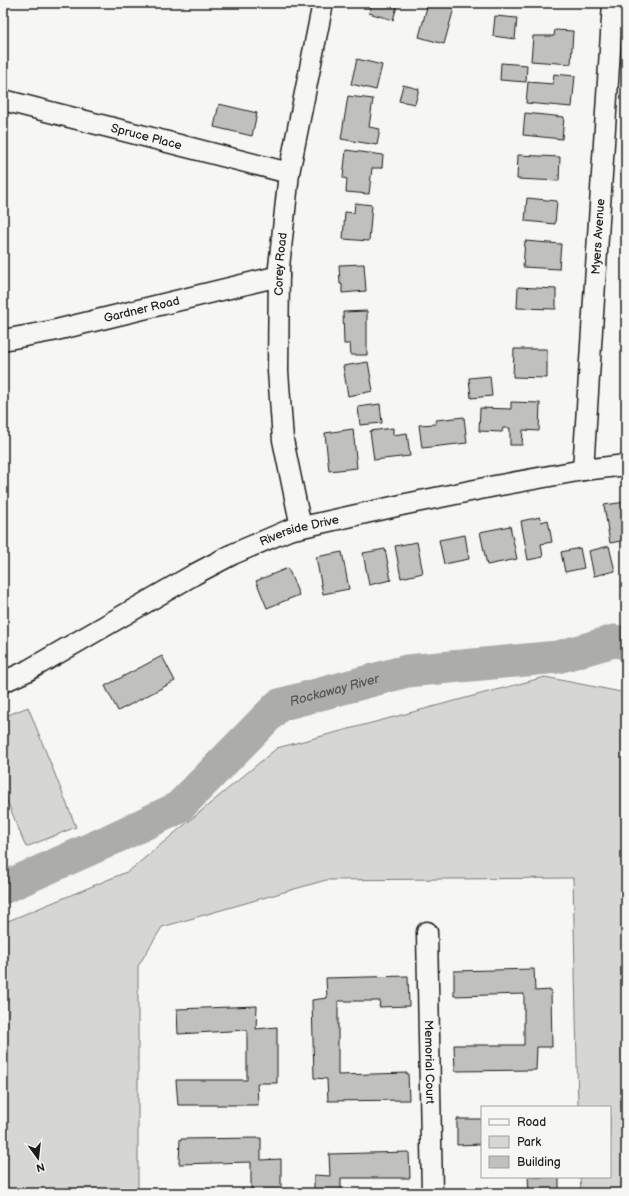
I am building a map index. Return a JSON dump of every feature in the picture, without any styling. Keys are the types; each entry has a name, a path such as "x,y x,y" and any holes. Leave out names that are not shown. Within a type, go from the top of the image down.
{"street":[{"name":"Corey Road","path":"301,527 283,440 278,371 279,276 290,173 323,3"},
{"name":"Myers Avenue","path":"583,470 610,4"},
{"name":"Spruce Place","path":"3,100 290,173"},
{"name":"Gardner Road","path":"3,340 52,331 279,276"},
{"name":"Riverside Drive","path":"3,682 34,667 202,570 233,554 288,530 413,502 583,470 626,465"},
{"name":"Memorial Court","path":"427,932 432,1193"}],"green space":[{"path":"545,677 626,693 626,1193 581,1193 580,1178 611,1178 611,1106 578,1106 573,878 326,880 162,927 138,966 138,1193 3,1193 3,923 129,871 277,748"},
{"path":"28,707 76,827 26,847 3,791 3,717"}],"building":[{"path":"372,3 398,3 393,20 369,13"},
{"path":"428,3 435,3 454,8 444,44 419,37"},
{"path":"495,16 517,18 515,39 493,36"},
{"path":"555,30 573,31 571,64 531,61 533,36 554,36"},
{"path":"357,59 382,65 376,90 351,84"},
{"path":"501,63 527,65 526,82 500,80"},
{"path":"554,74 575,76 572,107 526,103 528,82 553,84"},
{"path":"403,85 419,89 415,104 399,101"},
{"path":"348,96 373,99 369,127 380,129 377,145 341,139"},
{"path":"219,104 257,113 252,136 214,127"},
{"path":"525,113 564,117 562,139 523,135"},
{"path":"346,150 383,155 382,168 372,168 369,194 346,192 347,179 343,178"},
{"path":"518,155 560,157 559,181 517,179"},
{"path":"527,198 557,201 555,224 525,221"},
{"path":"355,203 372,205 369,241 343,239 345,212 354,213"},
{"path":"525,241 561,244 559,269 523,267"},
{"path":"364,264 366,291 342,293 339,265"},
{"path":"518,287 556,289 556,309 517,308"},
{"path":"367,311 367,355 351,355 350,344 344,344 343,312"},
{"path":"514,349 547,349 547,378 513,377"},
{"path":"368,362 373,391 348,396 343,366"},
{"path":"490,376 492,396 471,398 469,378"},
{"path":"511,402 540,403 539,431 523,430 522,445 510,445 510,428 503,428 502,432 479,431 480,408 511,409"},
{"path":"380,404 382,423 360,425 358,407"},
{"path":"464,417 467,443 422,448 419,425 436,424 436,420"},
{"path":"393,428 393,435 407,433 410,456 374,460 370,431"},
{"path":"353,429 357,468 329,471 325,433"},
{"path":"626,502 626,540 610,543 604,505"},
{"path":"540,517 541,522 548,520 552,542 541,544 543,557 528,560 521,521"},
{"path":"510,526 517,559 487,565 480,532"},
{"path":"465,535 469,559 444,564 439,540"},
{"path":"417,542 423,573 401,578 395,546"},
{"path":"609,546 615,571 594,576 589,551"},
{"path":"580,548 584,568 565,572 561,552"},
{"path":"385,549 391,580 369,585 363,553"},
{"path":"342,552 349,589 323,594 316,557"},
{"path":"288,568 299,595 267,608 256,581"},
{"path":"162,656 175,681 118,711 105,686"},
{"path":"534,969 535,991 551,990 552,1047 537,1047 536,1070 455,1071 454,1045 524,1045 524,994 454,996 454,971"},
{"path":"408,976 409,1006 379,1007 380,1001 338,1001 338,1075 408,1073 409,1100 328,1101 327,1079 314,1078 312,1000 327,998 326,978"},
{"path":"257,1006 256,1029 277,1027 277,1083 257,1083 258,1105 178,1105 176,1080 247,1080 247,1030 178,1034 177,1009"},
{"path":"457,1119 481,1119 481,1144 457,1145"},
{"path":"261,1138 261,1160 281,1159 281,1193 251,1193 251,1162 179,1164 180,1139"},
{"path":"409,1152 410,1178 341,1178 341,1193 314,1193 314,1175 330,1176 329,1154"},
{"path":"528,1178 559,1178 559,1193 459,1193 529,1192"}],"waterway":[{"name":"Rockaway River","path":"3,888 178,808 279,705 407,671 558,657 614,641 626,643"}]}
